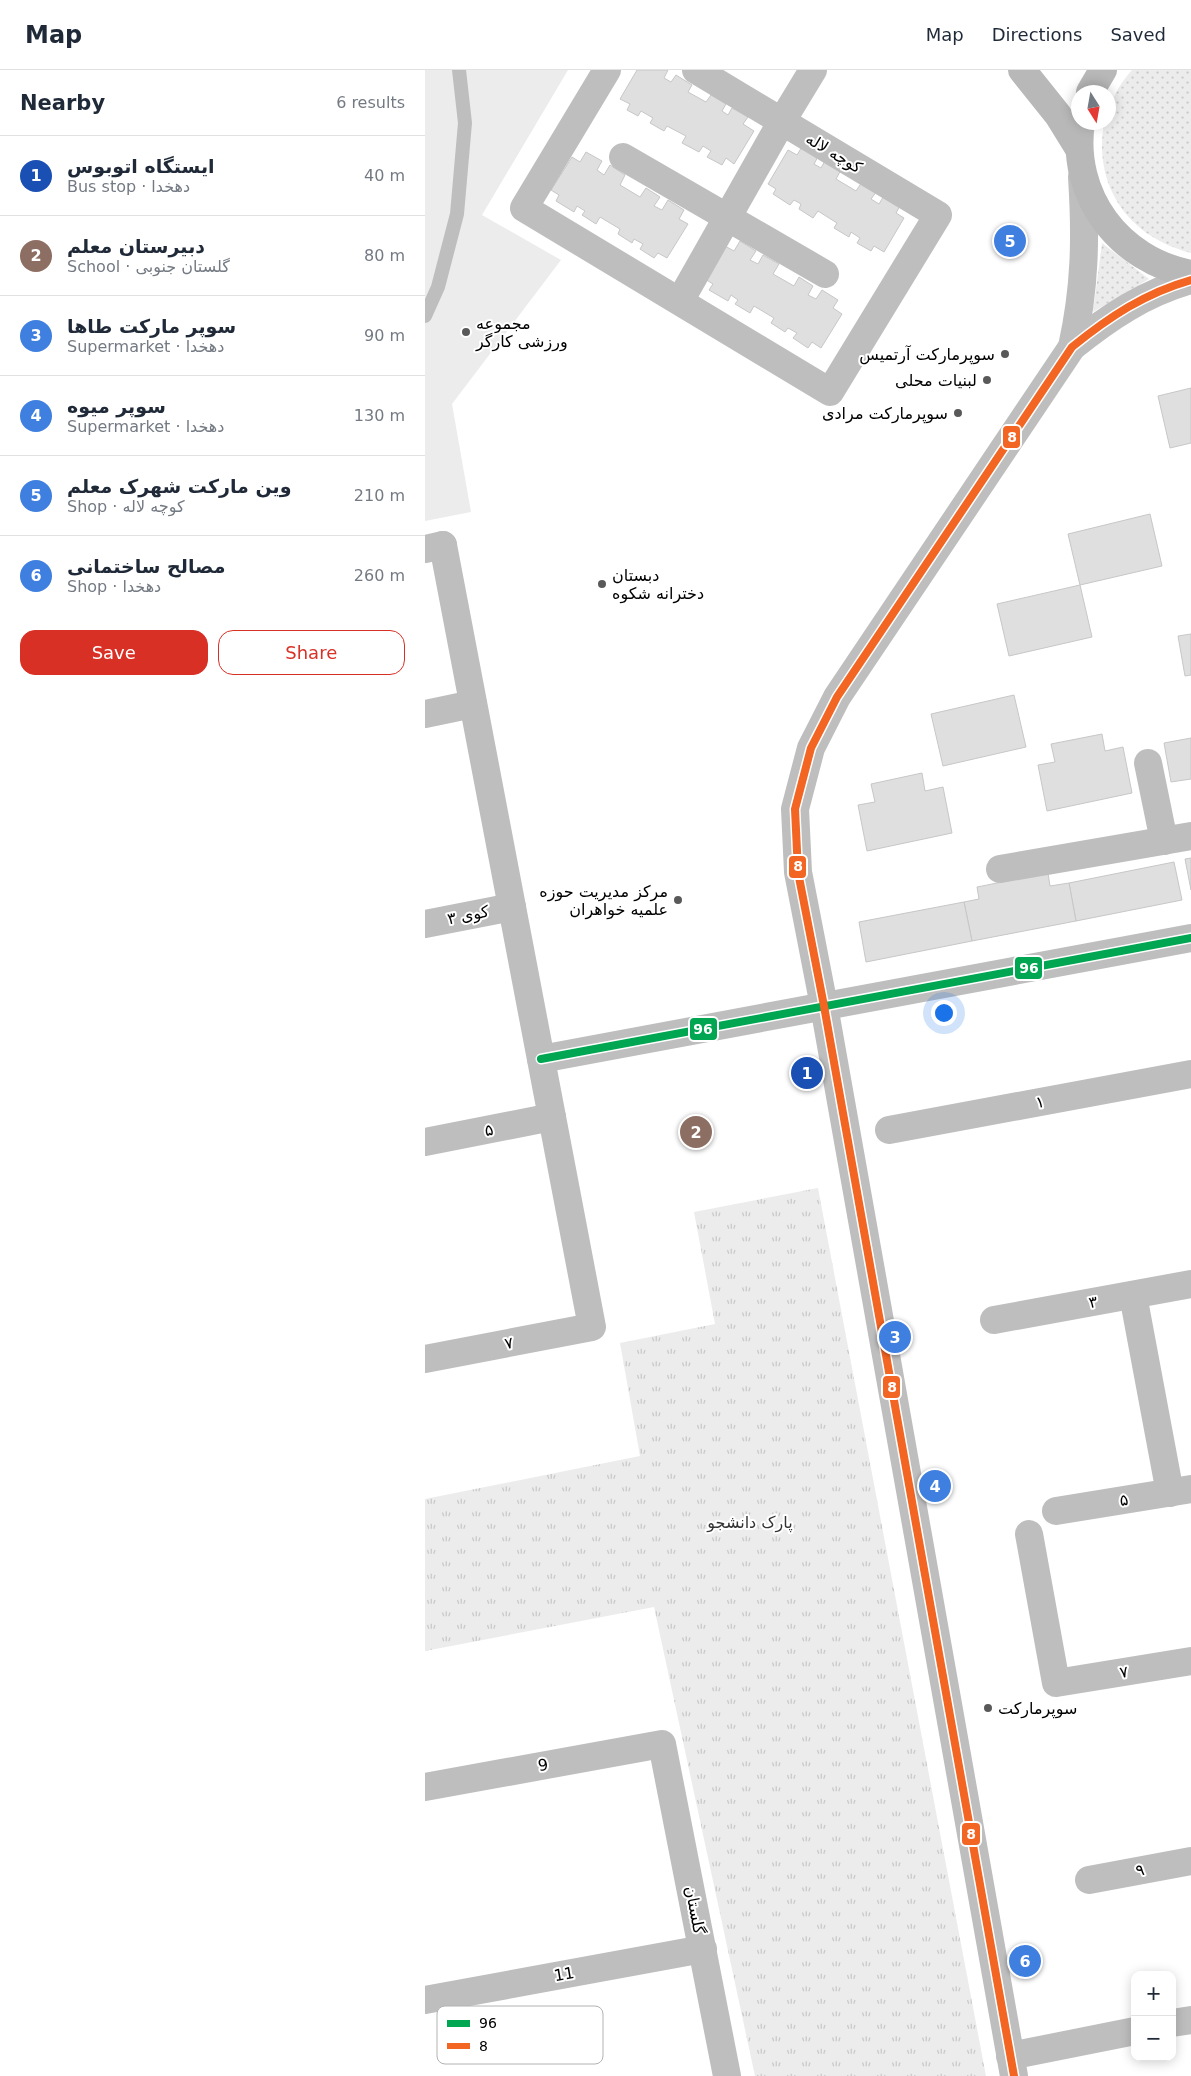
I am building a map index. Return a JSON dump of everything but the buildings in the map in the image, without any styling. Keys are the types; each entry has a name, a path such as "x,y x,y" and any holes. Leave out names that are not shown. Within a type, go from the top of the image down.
{"main road":[{"path":"1022,70 1058,115 1081,161 1094,206 1114,234 1141,256 1156,264 1191,274"},
{"path":"1094,85 1103,70"},
{"path":"1081,130 1081,161"}],"street":[{"path":"607,70 524,208 680,301 813,70"},
{"name":"کوچه لاله","path":"680,301 830,392 937,216 696,70"},
{"path":"623,157 825,274"},
{"path":"1071,347 1079,313 1085,265 1081,161"},
{"path":"1131,2032 1012,2066 824,1006 797,872 795,809 811,748 837,697 1071,347 1122,309 1149,294 1191,280"},
{"path":"434,547 473,704 552,1117"},
{"path":"425,714 473,704"},
{"path":"1148,763 1164,841"},
{"path":"999,869 1191,836"},
{"name":"کوی ۳","path":"425,924 512,907"},
{"path":"541,1058 1191,938"},
{"name":"۱","path":"889,1130 1191,1074"},
{"name":"۵","path":"425,1142 552,1117"},
{"name":"۷","path":"425,1359 593,1327 552,1117"},
{"name":"۳","path":"994,1320 1191,1284"},
{"path":"1133,1295 1181,1491"},
{"name":"۵","path":"1056,1511 1181,1491"},
{"name":"۷","path":"1029,1534 1056,1683 1191,1662"},
{"name":"9","path":"425,1787 662,1744"},
{"name":"گلستان","path":"662,1744 727,2076"},
{"name":"۹","path":"1089,1880 1191,1861"},
{"name":"11","path":"425,2000 703,1949"},
{"path":"1176,2022 1191,2020"}],"lane":[{"path":"425,316 438,288 457,214 465,123 459,70"}],"green space":[{"name":"مجموعه ورزشی کارگر","path":"425,70 568,70 482,215 561,260 452,404 471,512 425,521"},
{"path":"1132,70 1191,70 1191,253 1169,245 1150,235 1133,222 1120,206 1110,188 1104,168 1102,146 1103,130 1116,130 1116,92"},
{"path":"1102,243 1149,279 1093,312"},
{"name":"پارک دانشجو","path":"818,1188 986,2076 755,2076 654,1607 425,1651 425,1499 640,1456 620,1343 715,1324 694,1212"}],"transit line":[{"name":"8","path":"1014,2076 824,1006 798,872 795,809 811,748 837,697 1072,347 1128,307 1174,285 1191,280"},
{"name":"96","path":"541,1059 1191,938"}],"place":[{"name":"وین مارکت شهرک معلم","path":"1010,241"},
{"name":"مجموعه ورزشی کارگر","path":"466,332"},
{"name":"سوپرمارکت آرتمیس","path":"1005,354"},
{"name":"لبنیات محلی","path":"987,380"},
{"name":"سوپرمارکت مرادی","path":"958,413"},
{"name":"دبستان دخترانه شکوه","path":"602,584"},
{"name":"مرکز مدیریت حوزه علمیه خواهران","path":"678,900"},
{"name":"ایستگاه اتوبوس","path":"807,1073"},
{"name":"دبیرستان معلم","path":"696,1132"},
{"name":"سوپر مارکت طاها","path":"895,1337"},
{"name":"سوپر میوه","path":"935,1486"},
{"name":"سوپرمارکت","path":"988,1708"},
{"name":"مصالح ساختمانی","path":"1025,1961"}]}
